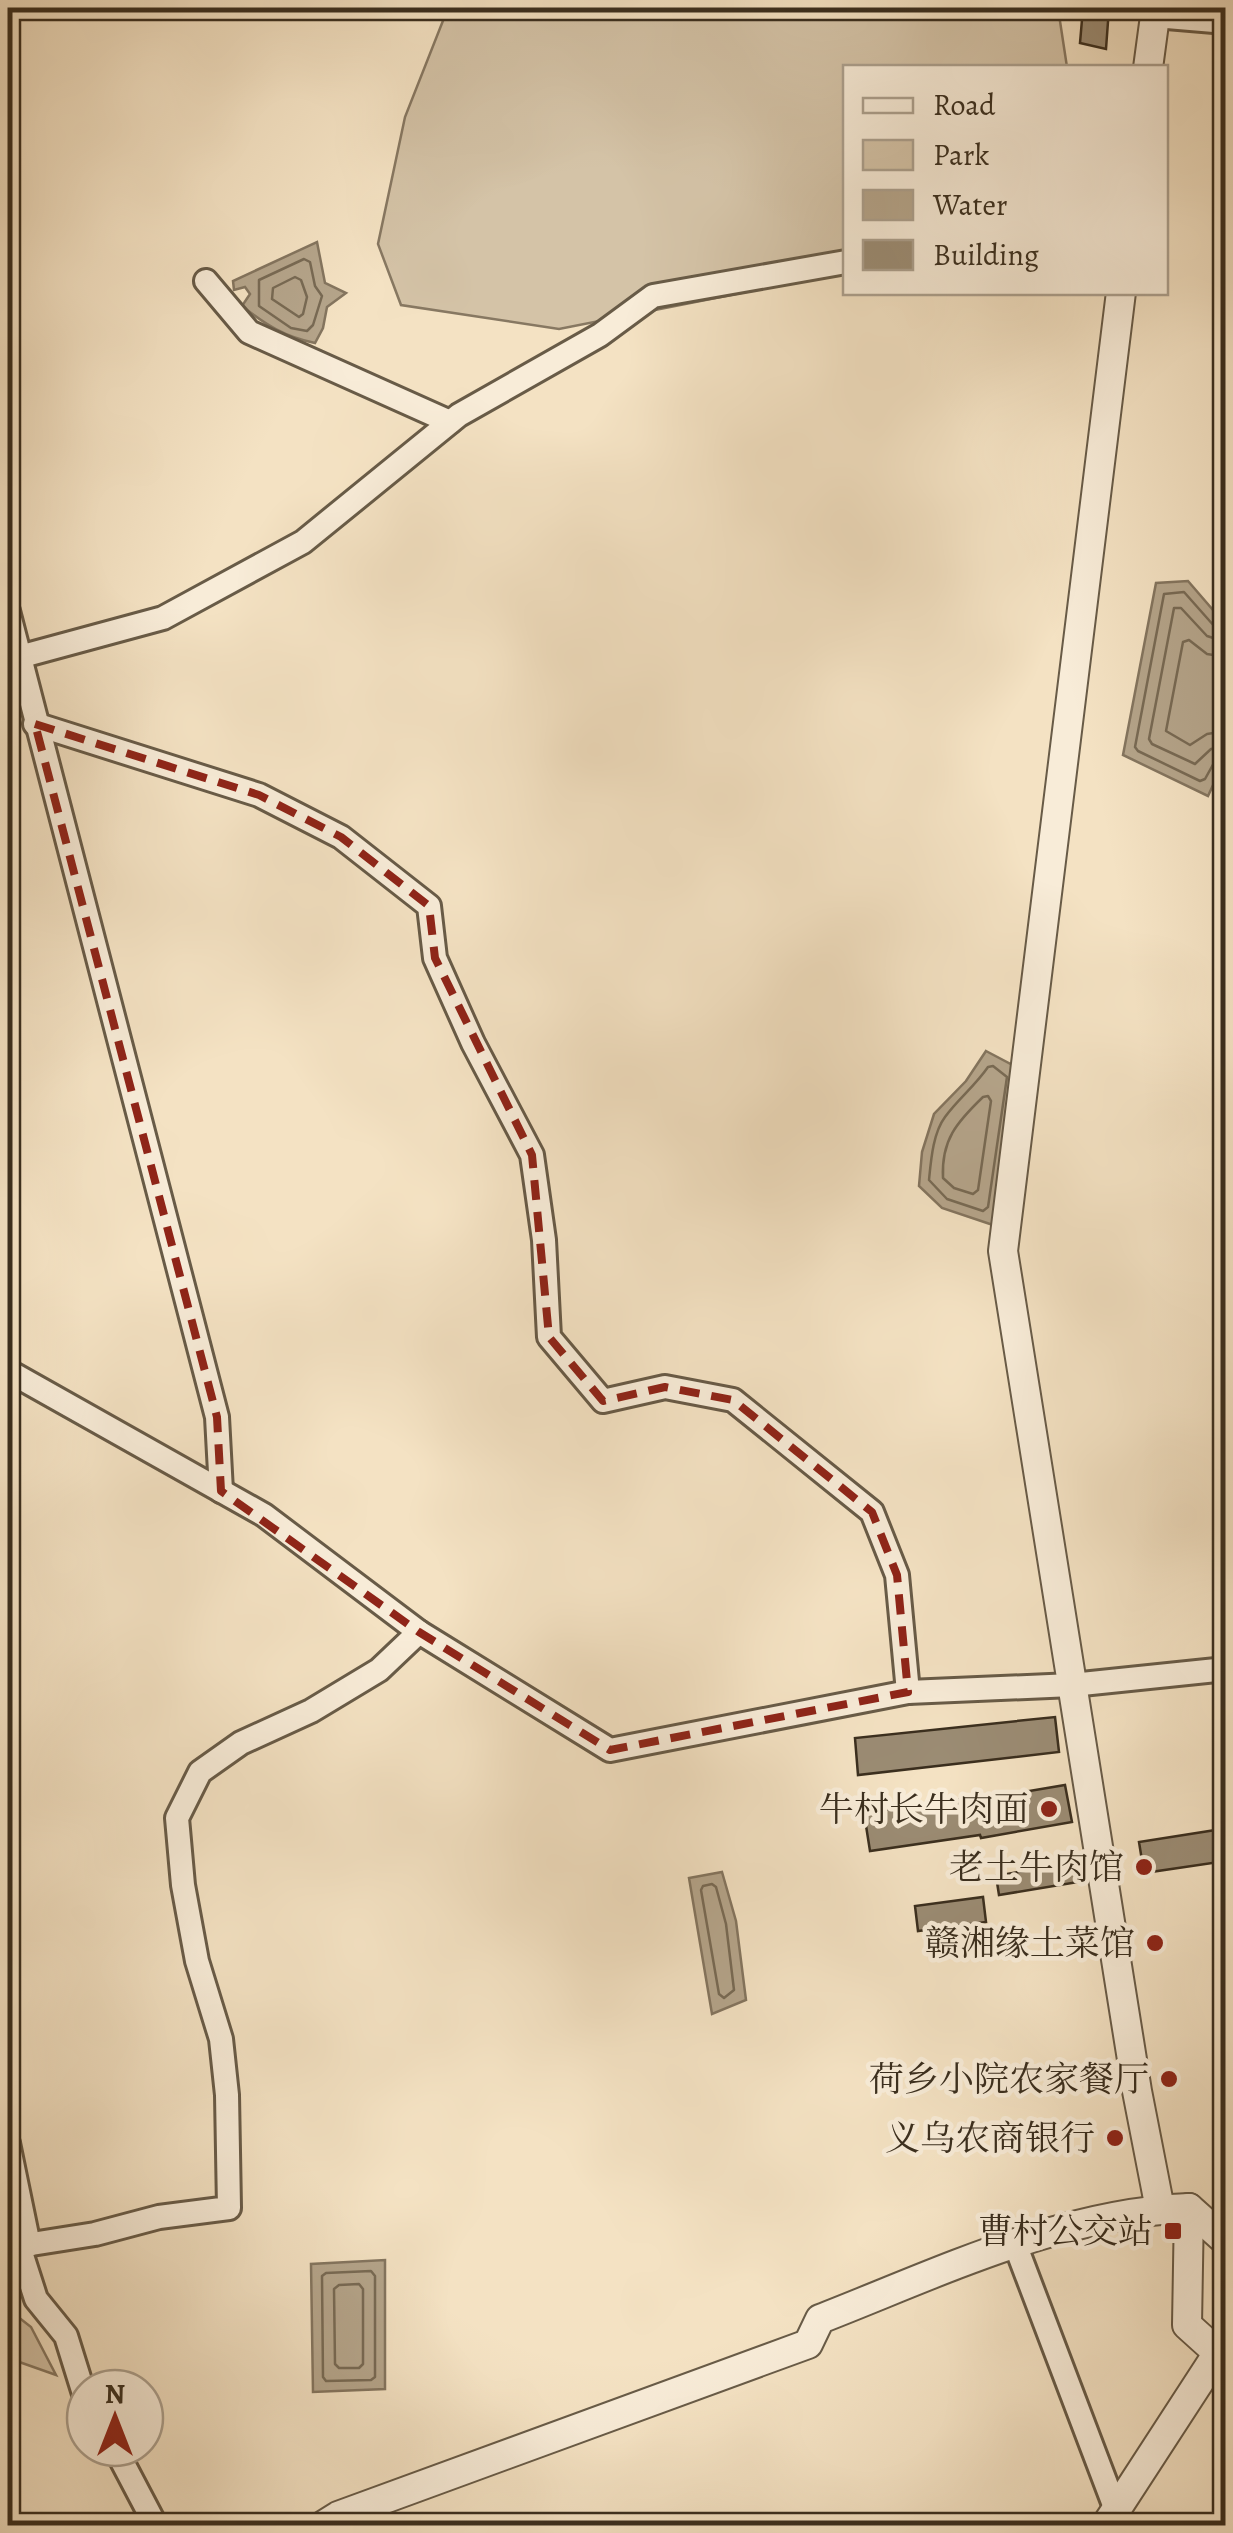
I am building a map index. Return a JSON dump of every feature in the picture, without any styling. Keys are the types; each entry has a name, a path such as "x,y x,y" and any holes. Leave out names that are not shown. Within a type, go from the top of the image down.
{"street":[{"path":"1148,65 1156,12 1226,22"},
{"path":"13,658 163,618 303,542 450,422 600,335 653,296 843,263"},
{"path":"206,281 250,332 450,422"},
{"path":"1120,295 1003,1251 1136,2091 1160,2209"},
{"path":"8,612 13,658 36,724 217,1418 221,1491"},
{"path":"36,724 259,795 340,836 428,906 435,958 473,1042 532,1155 544,1240 549,1336 603,1401 665,1388 733,1400 872,1512 897,1575 908,1692"},
{"path":"8,1371 264,1516 420,1632 610,1750 908,1692 1072,1684 1226,1668"},
{"path":"18,2243 95,2234 159,2217 229,2208 226,2095 220,2040 194,1942 183,1885 177,1818 200,1772 241,1742 312,1711 379,1670 420,1632"},
{"path":"8,2144 18,2243 36,2299 66,2336 76,2368"},
{"path":"1112,2518 1222,2355 1187,2325 1189,2208"},
{"path":"322,2526 338,2516 808,2344 820,2319 1015,2244 1130,2212 1189,2208 1226,2241"},
{"path":"1015,2244 1112,2518"},
{"path":"126,2468 156,2526"}],"highlighted area":[{"path":"35,724 259,795 341,837 429,906 435,958 532,1155 549,1337 603,1401 665,1387 733,1400 872,1512 897,1575 908,1692 610,1750 419,1632 221,1491 217,1417"}],"green space":[{"path":"448,8 1058,8 1067,65 843,65 843,269 833,275 559,329 401,305 378,244 405,117"},
{"path":"8,2309 31,2327 56,2375 8,2358"}],"water":[{"path":"317,242 325,283 346,293 327,307 315,343 285,334 251,313 242,306 250,294 245,287 234,290 233,281"},
{"path":"1188,581 1225,624 1225,759 1208,796 1123,755 1156,583"},
{"path":"986,1051 1018,1068 996,1226 942,1208 919,1186 922,1152 934,1114 966,1081"},
{"path":"722,1872 736,1921 746,2000 712,2014 689,1878"},
{"path":"385,2260 385,2389 313,2392 311,2264"}],"building":[{"path":"1083,8 1109,8 1106,49 1080,43"},
{"path":"1055,1717 1059,1752 858,1775 855,1738"},
{"path":"1065,1785 1072,1822 870,1851 864,1813"},
{"path":"1222,1829 1226,1861 1144,1873 1139,1842"},
{"path":"1080,1861 1084,1881 999,1895 996,1876"},
{"path":"983,1897 986,1922 918,1931 915,1906"}],"place":[{"name":"牛村长牛肉面","path":"1049,1809"},
{"name":"老土牛肉馆","path":"1144,1867"},
{"name":"赣湘缘土菜馆","path":"1155,1943"},
{"name":"荷乡小院农家餐厅","path":"1169,2079"},
{"name":"义乌农商银行","path":"1115,2138"},
{"name":"曹村公交站","path":"1173,2231"}]}
